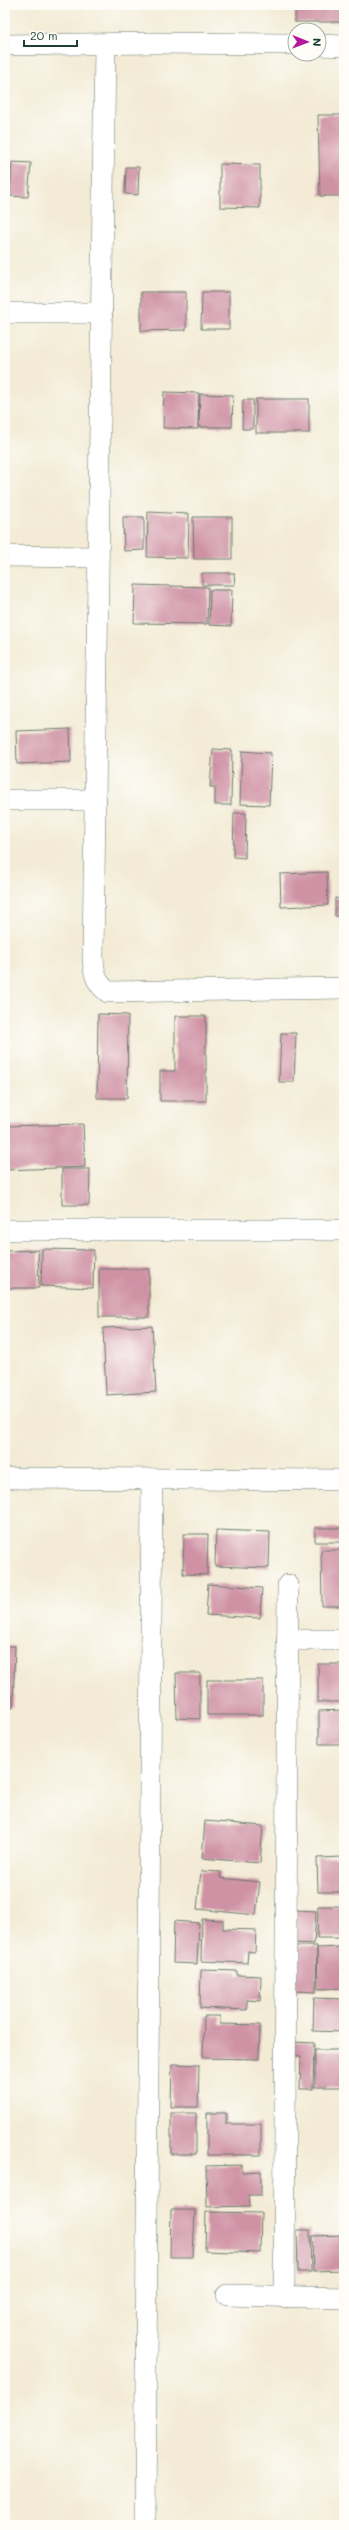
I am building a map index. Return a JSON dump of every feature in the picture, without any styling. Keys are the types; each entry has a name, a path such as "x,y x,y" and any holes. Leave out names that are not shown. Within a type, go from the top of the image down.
{"street":[{"path":"5,45 105,45 154,43 287,44"},
{"path":"105,45 93,969 98,984 108,992 344,988"},
{"path":"327,45 344,46"},
{"path":"5,313 102,313"},
{"path":"5,556 98,557"},
{"path":"5,800 96,800"},
{"path":"5,1230 344,1230"},
{"path":"5,1478 344,1480"},
{"path":"145,2525 152,1479"},
{"path":"284,2297 288,1585"},
{"path":"287,1640 344,1640"},
{"path":"227,2296 344,2298"}],"building":[{"path":"295,5 344,5 344,22 295,22"},
{"path":"5,90 7,90 6,117 5,117"},
{"path":"318,115 344,115 344,196 320,196"},
{"path":"5,149 7,149 6,165 5,165"},
{"path":"12,162 31,163 28,197 10,196"},
{"path":"220,164 260,165 260,208 220,207"},
{"path":"126,167 139,167 138,195 125,194"},
{"path":"141,292 186,292 186,330 141,331"},
{"path":"202,292 229,292 229,329 201,329"},
{"path":"5,347 7,347 6,382 5,382"},
{"path":"164,392 199,393 198,429 163,428"},
{"path":"200,394 233,395 232,427 199,427"},
{"path":"256,399 309,399 309,433 256,433"},
{"path":"243,400 253,400 253,429 242,429"},
{"path":"148,512 189,514 188,558 147,557"},
{"path":"123,517 144,517 144,550 124,551"},
{"path":"193,517 232,517 232,559 194,559"},
{"path":"202,573 234,573 235,585 202,585"},
{"path":"135,585 208,587 207,624 134,623"},
{"path":"210,590 232,590 231,626 209,625"},
{"path":"70,729 71,762 17,764 16,731"},
{"path":"213,749 232,750 231,805 215,805 215,787 210,787"},
{"path":"242,751 271,753 269,805 240,804"},
{"path":"234,813 246,813 245,858 233,857"},
{"path":"327,872 328,905 281,907 280,874"},
{"path":"335,898 344,899 344,917 335,916"},
{"path":"98,1014 128,1015 127,1098 97,1098"},
{"path":"175,1016 206,1016 206,1101 160,1101 160,1071 175,1071"},
{"path":"281,1033 296,1033 294,1082 279,1082"},
{"path":"83,1124 85,1167 5,1170 5,1126"},
{"path":"62,1169 90,1169 89,1205 62,1205"},
{"path":"42,1249 94,1250 93,1288 41,1286"},
{"path":"38,1250 39,1288 5,1288 5,1251"},
{"path":"99,1269 149,1269 149,1317 99,1317"},
{"path":"152,1326 156,1392 106,1395 103,1328"},
{"path":"315,1528 344,1528 344,1542 315,1542"},
{"path":"216,1530 270,1532 269,1568 215,1566"},
{"path":"184,1534 208,1534 207,1575 183,1574"},
{"path":"321,1550 344,1550 344,1606 322,1606"},
{"path":"208,1584 262,1588 260,1618 206,1615"},
{"path":"5,1646 15,1646 13,1708 5,1707"},
{"path":"318,1664 344,1664 344,1702 318,1702"},
{"path":"176,1673 200,1673 200,1719 177,1718"},
{"path":"207,1680 263,1680 263,1715 207,1715"},
{"path":"344,1710 344,1744 319,1744 319,1711"},
{"path":"205,1821 263,1826 260,1863 202,1858"},
{"path":"344,1857 344,1892 318,1892 317,1858"},
{"path":"201,1871 221,1872 220,1878 260,1882 256,1915 197,1909"},
{"path":"318,1906 344,1906 344,1938 317,1938"},
{"path":"295,1910 316,1911 314,1944 294,1943"},
{"path":"202,1919 223,1920 223,1929 256,1930 255,1952 248,1951 247,1963 201,1961"},
{"path":"174,1921 199,1923 197,1964 173,1963"},
{"path":"296,1946 317,1946 316,1992 295,1991"},
{"path":"344,1947 344,1988 318,1989 317,1948"},
{"path":"201,1970 237,1971 237,1975 261,1976 260,2001 247,2000 247,2010 200,2008"},
{"path":"314,1998 344,1999 344,2032 313,2031"},
{"path":"204,2016 220,2016 220,2024 260,2025 259,2059 203,2058"},
{"path":"291,2042 314,2043 313,2089 300,2089 301,2056 290,2055"},
{"path":"315,2050 344,2050 344,2087 315,2087"},
{"path":"172,2064 199,2065 198,2107 171,2107"},
{"path":"171,2113 196,2113 196,2154 171,2154"},
{"path":"207,2113 226,2113 226,2124 261,2124 261,2155 207,2155"},
{"path":"242,2165 242,2172 261,2171 261,2195 249,2195 250,2206 207,2207 206,2166"},
{"path":"171,2210 195,2210 193,2257 170,2257"},
{"path":"206,2212 261,2213 260,2253 205,2251"},
{"path":"297,2230 310,2230 311,2272 298,2272"},
{"path":"344,2235 344,2270 313,2271 312,2236"}]}
